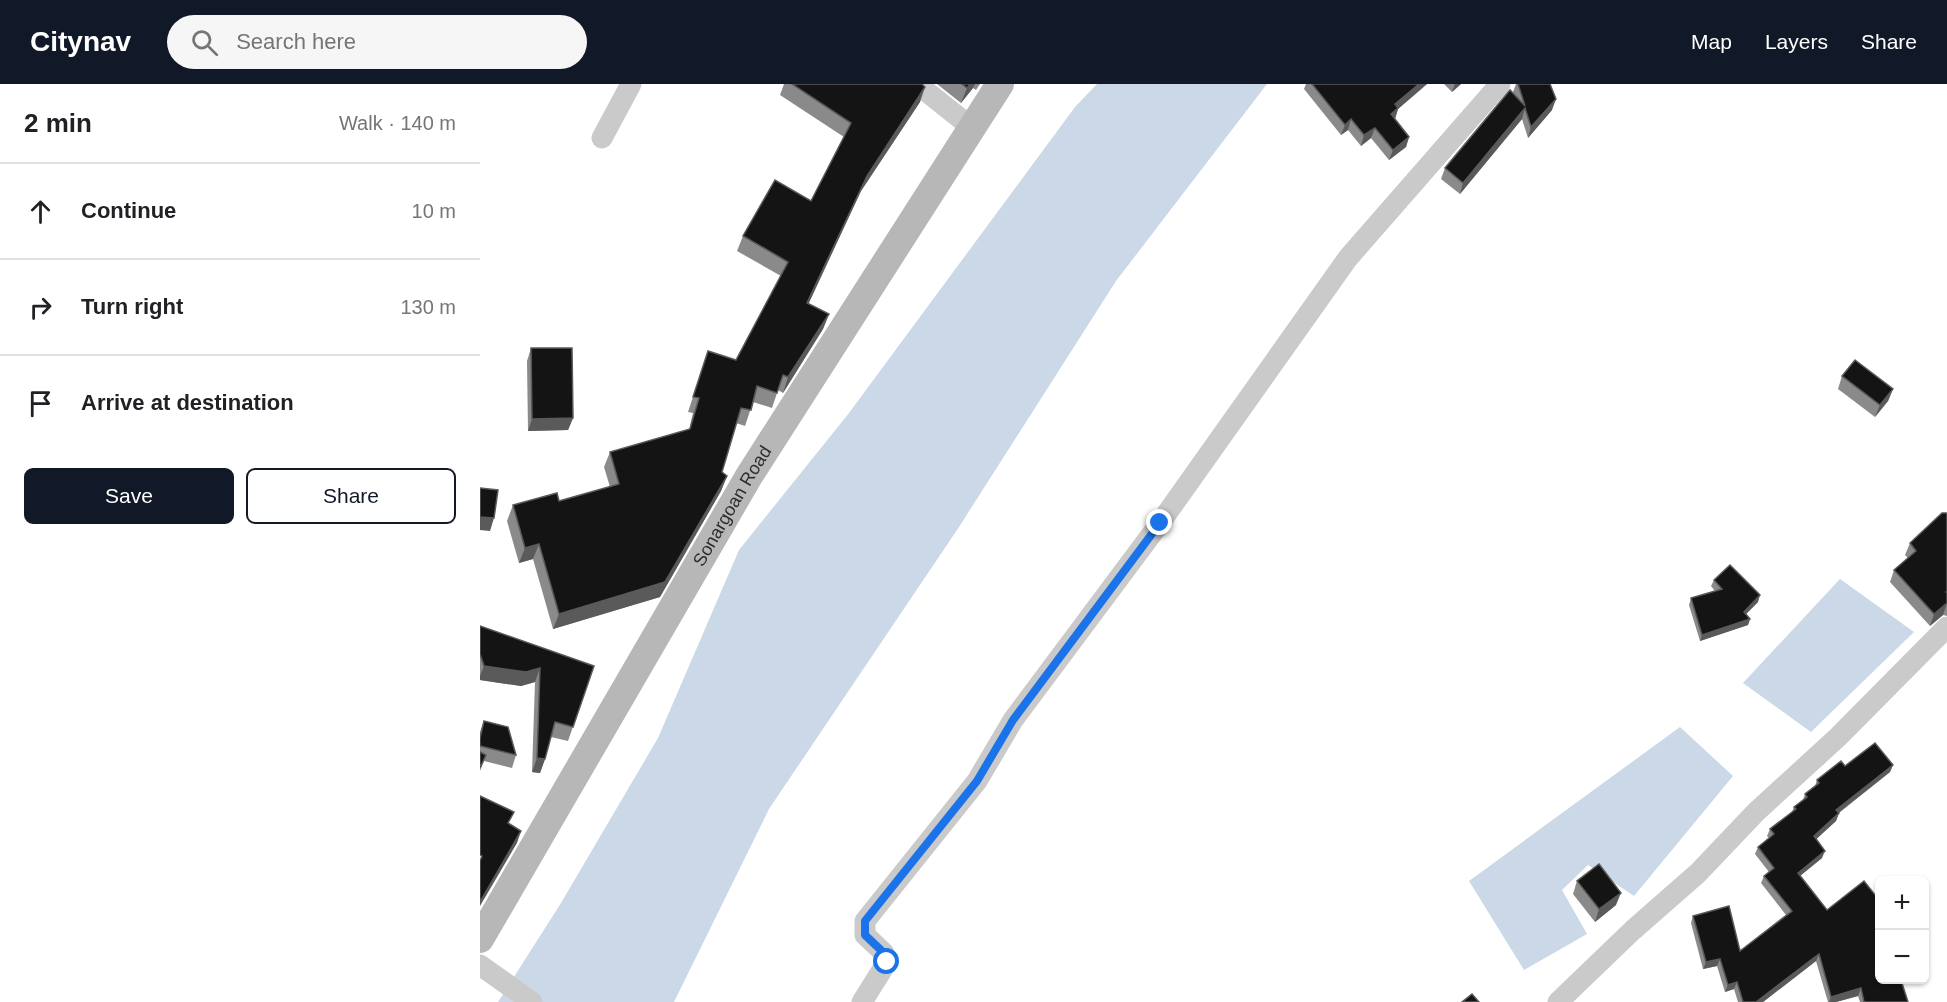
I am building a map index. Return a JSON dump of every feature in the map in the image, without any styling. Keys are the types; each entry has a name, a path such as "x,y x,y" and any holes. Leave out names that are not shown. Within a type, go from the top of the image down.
{"main road":[{"name":"Sonargoan Road","path":"480,939 748,476 1000,84"}],"street":[{"path":"602,138 631,84"},
{"path":"917,84 972,127"},
{"path":"862,1002 887,962 884,953 865,935 865,921 977,781 1013,720 1160,523 1348,258 1500,84"},
{"path":"1558,1002 1633,930 1698,873 1756,812 1838,737 1947,627"},
{"path":"480,965 532,1002"}],"water":[{"path":"1097,84 1267,84 1116,281 959,527 769,809 674,1002 498,1002 561,903 658,738 739,550 849,413 1075,107"},
{"path":"1840,579 1914,632 1811,732 1743,683"},
{"path":"1680,727 1733,776 1634,896 1588,865 1562,890 1587,934 1524,970 1469,881"}],"building":[{"path":"792,84 922,84 925,87 867,176 807,303 829,314 788,377 783,375 777,393 757,386 751,410 741,408 722,472 727,476 665,582 559,614 539,544 525,548 513,505 557,493 559,501 619,484 610,452 690,429 699,398 693,397 708,351 736,360 788,262 743,236 775,180 811,201 851,123"},
{"path":"1312,84 1419,84 1395,104 1398,108 1391,114 1409,137 1393,150 1375,128 1364,135 1351,119 1345,125"},
{"path":"1518,84 1550,84 1556,99 1531,127 1525,108 1463,183 1445,168 1510,90 1525,106"},
{"path":"531,348 572,348 573,418 532,419"},
{"path":"1855,360 1893,389 1880,405 1842,376"},
{"path":"480,488 498,490 494,518 480,517"},
{"path":"1942,513 1947,513 1947,603 1934,614 1894,570 1916,551 1910,543"},
{"path":"1730,565 1760,595 1744,612 1750,619 1702,635 1691,598 1722,589 1714,580"},
{"path":"480,626 594,666 573,727 555,722 545,759 537,758 540,668 526,672 484,666 480,654"},
{"path":"484,721 508,727 516,755 480,746"},
{"path":"1875,743 1893,765 1836,810 1839,813 1814,836 1825,851 1798,873 1827,910 1864,881 1875,895 1875,984 1902,984 1908,1002 1864,1002 1861,988 1831,997 1819,954 1756,1002 1743,1002 1737,982 1728,985 1720,959 1706,962 1693,916 1729,906 1740,951 1792,911 1764,876 1774,868 1758,847 1774,834 1770,829 1796,809 1794,807 1807,797 1805,794 1819,783 1817,780 1841,761 1845,766"},
{"path":"480,752 486,755 480,768"},
{"path":"480,796 514,812 508,823 521,831 480,902 482,856 480,855"},
{"path":"1599,864 1621,893 1599,909 1577,881"},
{"path":"1472,994 1479,1002 1462,1002"}],"route":[{"path":"887,962 884,953 865,935 865,921 977,781 1013,720 1160,523"}]}
